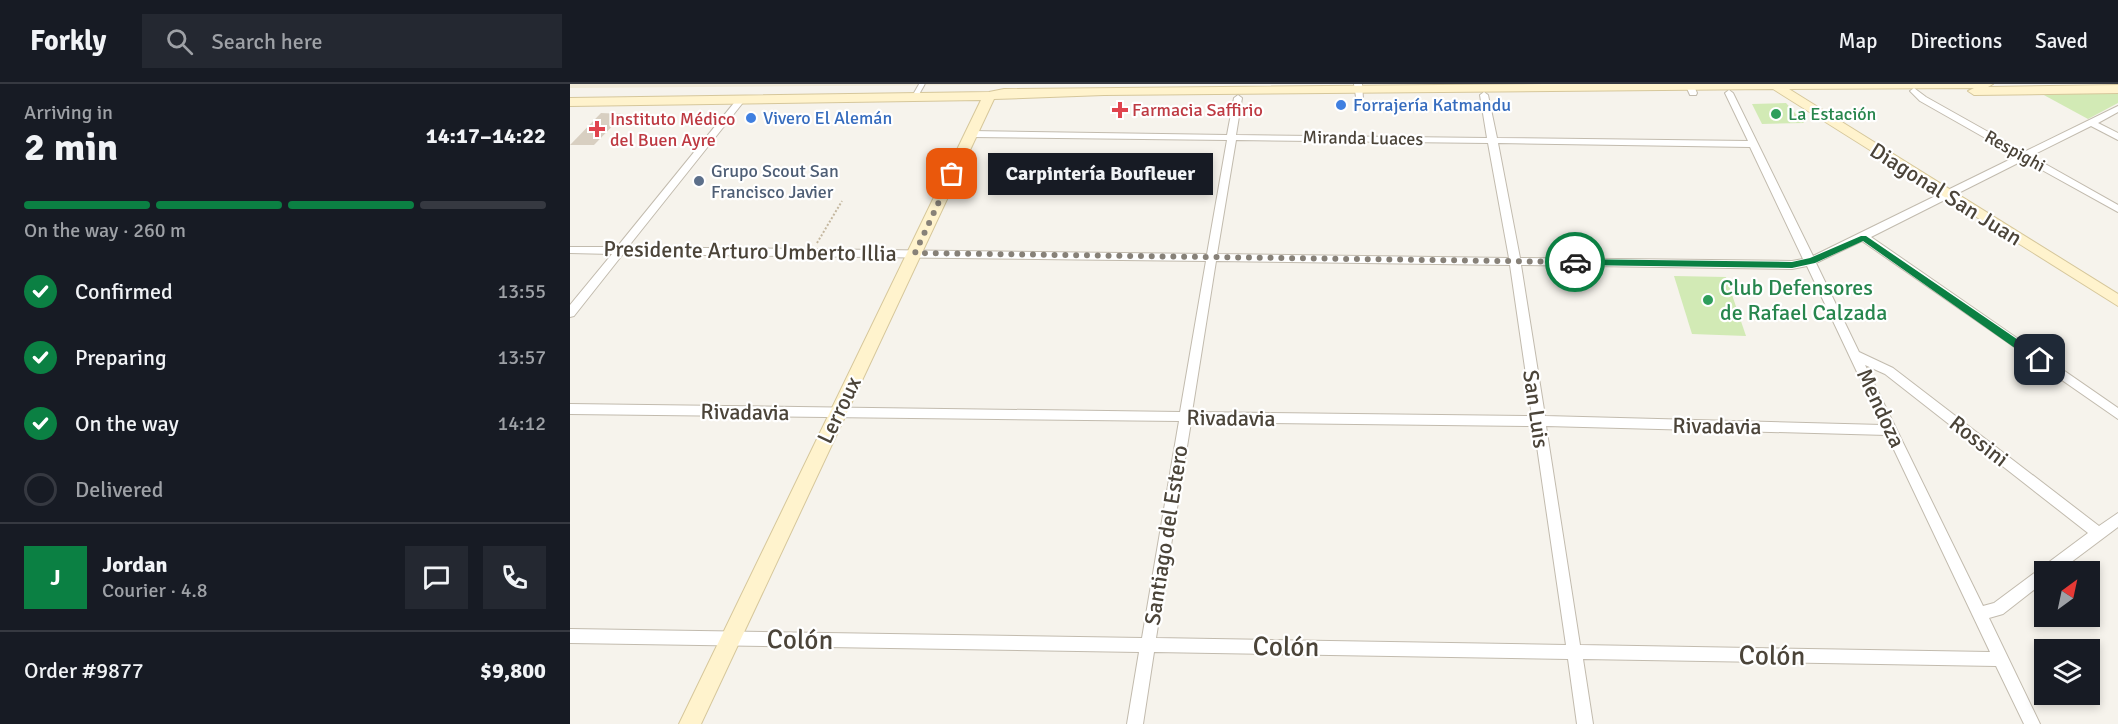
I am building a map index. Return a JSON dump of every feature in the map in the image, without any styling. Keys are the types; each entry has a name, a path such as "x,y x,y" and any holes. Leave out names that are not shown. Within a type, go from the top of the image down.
{"main road":[{"path":"1690,88 1729,93 1856,84 1987,84"},
{"path":"570,102 914,98 989,96 1105,88 1359,90 1690,88 1914,91 2100,87 2118,89"},
{"name":"Diagonal San Juan","path":"1780,89 2118,301"},
{"path":"989,96 1001,100 1238,98 1359,90"},
{"name":"Lerroux","path":"690,724 989,96"}],"street":[{"name":"San Luis","path":"1483,89 1515,261 1585,724"},
{"name":"Respighi","path":"1914,91 1923,99 2118,209"},
{"name":"Mendoza","path":"1729,93 1812,261 2032,724"},
{"name":"Santiago del Estero","path":"1135,724 1238,98"},
{"path":"570,313 741,100"},
{"name":"Presidente Arturo Umberto Illia","path":"570,250 1213,256 1792,265 1812,261 1949,196 2118,109"},
{"path":"2092,123 2118,137"},
{"name":"Miranda Luaces","path":"971,134 1754,144"},
{"path":"1863,237 2118,414"},
{"name":"Rossini","path":"1856,355 1890,371 2098,533"},
{"name":"Rivadavia","path":"570,409 1538,421 1891,430"},
{"path":"2062,561 2118,519"},
{"path":"1979,614 1998,609 2034,582"},
{"name":"Colón","path":"570,636 2001,659"}],"lane":[{"path":"914,98 922,84"}],"path":[{"path":"812,252 842,201"}],"shaded area":[{"path":"570,84 1088,84 570,88"}],"green space":[{"path":"2118,93 2118,103 2088,119 2042,94"},
{"name":"La Estación","path":"1786,103 1804,123 1762,124 1752,104"},
{"name":"Club Defensores de Rafael Calzada","path":"1674,276 1726,277 1746,336 1692,334"}],"building":[{"name":"Instituto Médico del Buen Ayre","path":"601,113 624,114 594,145 570,145"}],"way so far":[{"path":"952,174 915,253 1575,262"}],"place":[{"name":"Forrajería Katmandu","path":"1341,105"},
{"name":"Farmacia Saffirio","path":"1120,110"},
{"name":"La Estación","path":"1776,114"},
{"name":"Vivero El Alemán","path":"751,118"},
{"name":"Instituto Médico del Buen Ayre","path":"597,129"},
{"name":"Carpintería Boufleuer","path":"952,174"},
{"name":"Grupo Scout San Francisco Javier","path":"699,181"},
{"name":"Club Defensores de Rafael Calzada","path":"1708,300"}],"route":[{"path":"1575,262 1792,265 1812,261 1863,237 2040,360"}]}
